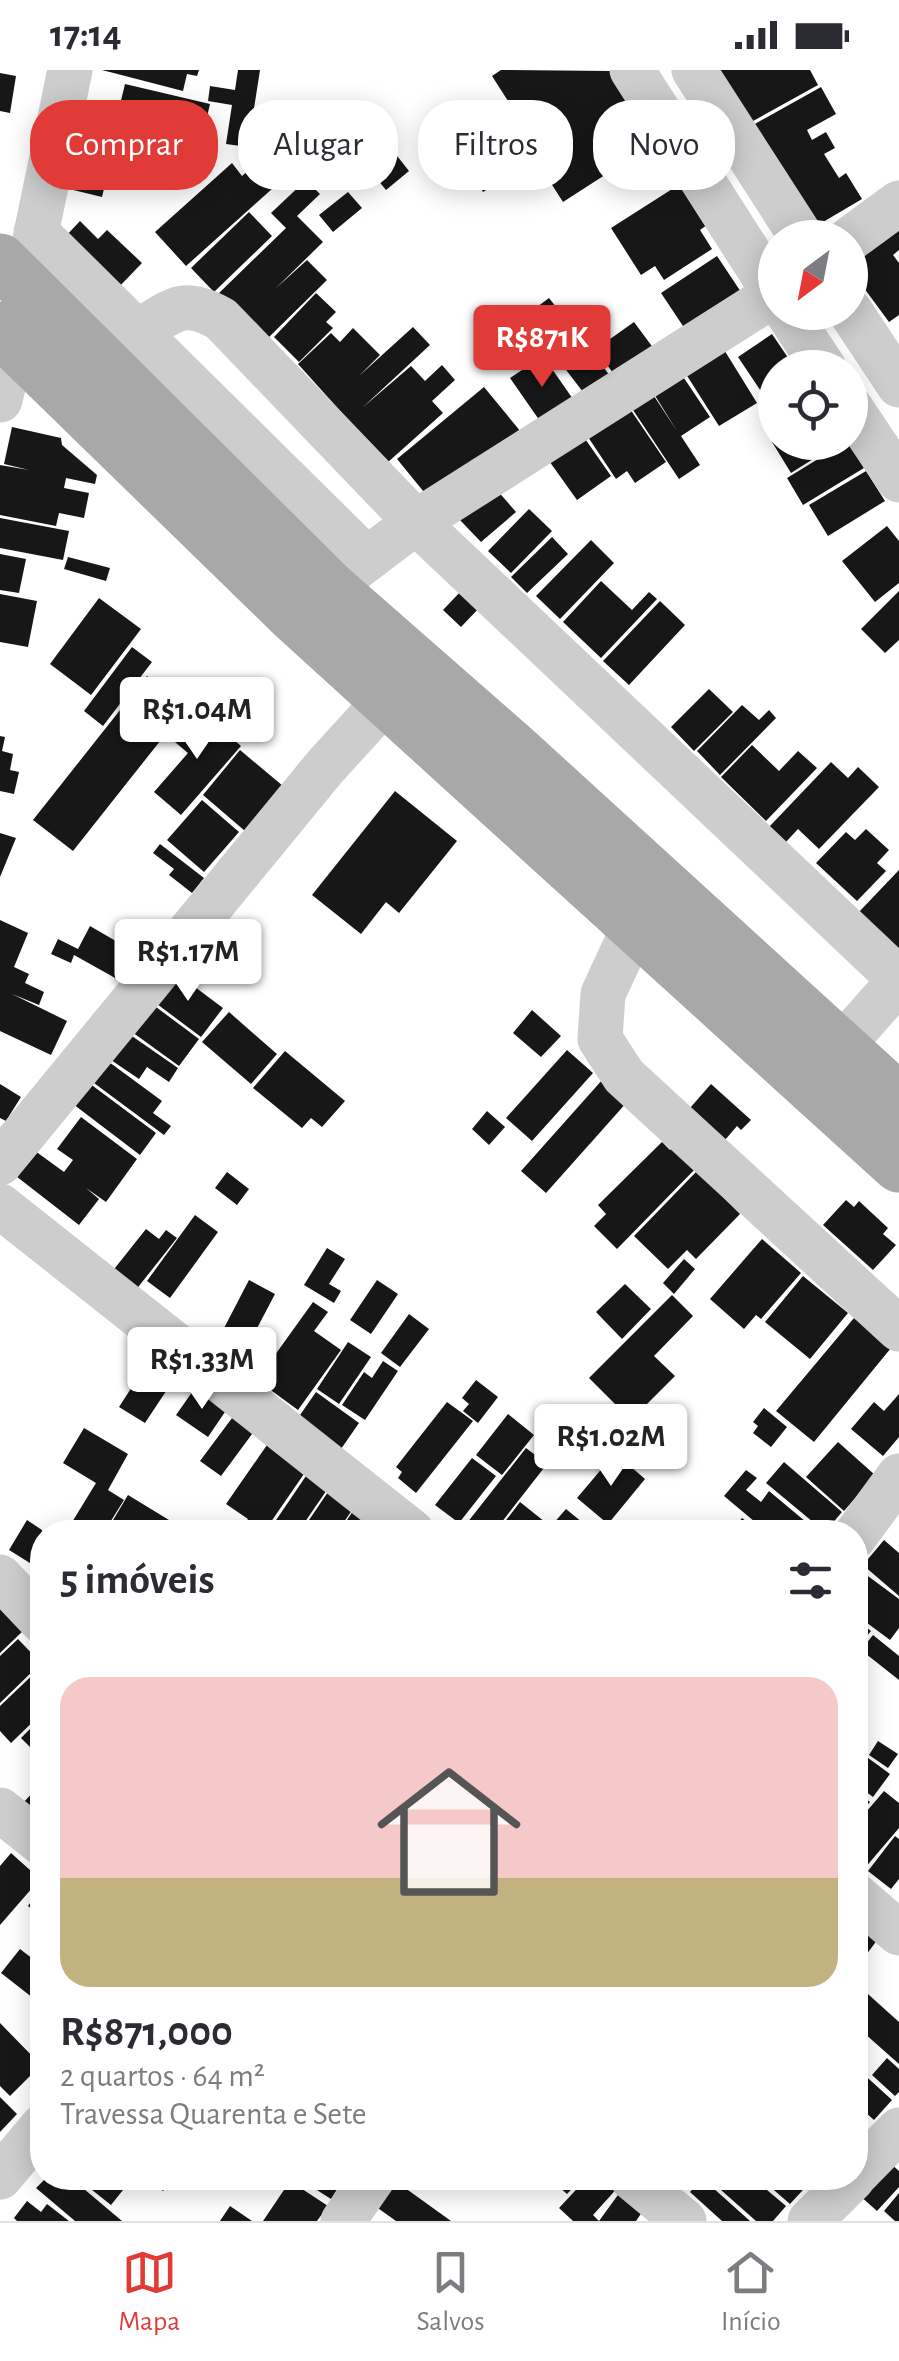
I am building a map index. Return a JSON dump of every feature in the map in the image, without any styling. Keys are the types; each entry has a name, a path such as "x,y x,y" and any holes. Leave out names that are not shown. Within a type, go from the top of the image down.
{"main road":[{"path":"15,291 331,588 514,751 648,908 899,1165"},
{"path":"331,588 386,700 648,908 840,1048 899,1101"}],"street":[{"path":"0,400 15,291 70,70"},
{"path":"632,70 758,267"},
{"path":"694,70 790,220"},
{"path":"868,226 899,203"},
{"path":"15,291 136,332 229,424 331,588 416,522 758,305"},
{"path":"136,332 186,305 197,306 221,319 416,522 899,980 840,1048"},
{"path":"863,330 899,385"},
{"path":"229,424 278,379"},
{"path":"868,433 899,480"},
{"path":"0,1163 325,767 386,700"},
{"path":"648,908 602,994 600,1039 624,1076 899,1329"},
{"path":"0,1206 397,1520"},
{"path":"867,1520 899,1476"},
{"path":"0,1577 30,1608"},
{"path":"0,1810 30,1834"},
{"path":"868,1906 899,1933"},
{"path":"868,2162 899,2130"},
{"path":"0,2177 30,2141"},
{"path":"343,2221 365,2190"},
{"path":"647,2190 684,2221"},
{"path":"810,2221 840,2190"}],"building":[{"path":"102,70 199,70 197,76 187,74 183,91"},
{"path":"238,70 260,70 255,100 238,100 238,146 226,144 232,105 208,100 210,86 235,90"},
{"path":"501,70 611,71 629,100 593,100 593,183 563,202 555,190 573,190 573,100 507,100 492,76"},
{"path":"713,70 810,70 818,85 744,126 735,110 735,100 730,100"},
{"path":"0,73 16,76 10,113 0,111"},
{"path":"125,84 193,100 121,100"},
{"path":"821,87 836,114 807,130 812,140 826,132 835,148 824,154 839,178 846,173 862,199 826,220 815,220 753,125"},
{"path":"398,157 409,171 398,180"},
{"path":"232,163 238,171 238,190 271,190 186,266 155,232 202,190 218,190 218,176"},
{"path":"73,190 104,190 102,197"},
{"path":"295,190 316,190 320,194 297,216 323,242 275,289 307,260 327,280 267,339 218,294 286,228 271,213"},
{"path":"671,190 684,190 707,225 700,230 712,249 664,280 655,266 641,275 611,228"},
{"path":"348,192 362,208 333,232 319,215"},
{"path":"249,212 272,236 214,292 191,268"},
{"path":"80,221 98,239 107,230 142,263 117,289 64,238"},
{"path":"899,228 899,250 893,255 899,263 899,315 889,322 868,293 868,246"},
{"path":"717,256 743,295 687,332 661,293"},
{"path":"316,293 336,312 326,322 333,328 299,362 274,337"},
{"path":"549,298 611,377 586,396 525,316"},
{"path":"634,322 654,349 615,376 596,349"},
{"path":"413,327 430,345 362,408 411,366 425,381 442,365 455,380 432,401 443,413 387,463 298,364 331,333 340,342 353,328 380,355 359,376"},
{"path":"772,334 783,350 758,350 758,387 738,357"},
{"path":"723,348 757,403 719,426 684,371"},
{"path":"543,356 575,402 542,424 510,378"},
{"path":"682,375 710,417 681,436 700,465 679,479 631,407 652,393 677,431 654,394"},
{"path":"484,387 521,432 482,465 475,458 428,497 397,459"},
{"path":"628,406 666,462 635,483 627,471 616,479 586,434"},
{"path":"12,427 61,438 62,445 97,475 95,484 66,478 64,488 89,493 84,518 59,513 56,526 0,515 0,465 29,470 4,464"},
{"path":"581,433 611,476 577,500 547,458"},
{"path":"783,460 812,460 791,473"},
{"path":"816,460 859,460 864,468 803,505 787,478"},
{"path":"866,471 885,501 828,536 809,505"},
{"path":"496,489 516,512 481,542 460,520"},
{"path":"529,509 552,531 511,573 488,551"},
{"path":"0,518 69,531 63,560 0,548"},
{"path":"887,526 899,541 899,583 875,602 842,561"},
{"path":"552,537 568,554 527,593 511,577"},
{"path":"591,540 614,563 560,619 536,596"},
{"path":"0,554 26,559 19,593 0,590"},
{"path":"68,557 110,568 106,581 64,569"},
{"path":"601,581 632,610 649,592 657,599 601,658 563,622"},
{"path":"462,590 480,607 461,627 443,610"},
{"path":"899,591 899,640 885,653 861,629"},
{"path":"0,594 37,601 28,647 0,642"},
{"path":"99,598 141,629 91,695 50,664"},
{"path":"660,601 685,625 629,685 603,661"},
{"path":"132,647 152,662 103,726 84,711"},
{"path":"147,676 187,707 73,851 33,820"},
{"path":"709,689 733,712 694,751 671,727"},
{"path":"742,705 759,720 769,710 776,718 720,775 697,751"},
{"path":"201,711 241,746 181,815 154,792 188,753 175,742"},
{"path":"0,736 5,737 2,751 13,754 10,770 19,772 14,794 0,791"},
{"path":"752,745 779,771 798,751 817,768 766,821 721,777"},
{"path":"240,750 283,786 245,831 203,795"},
{"path":"831,762 848,778 858,767 879,787 819,849 798,829 785,843 769,827"},
{"path":"395,791 457,841 399,913 386,902 361,934 312,895"},
{"path":"202,800 239,832 204,872 167,840"},
{"path":"866,829 889,850 877,863 886,871 857,901 816,863 846,832 855,840"},
{"path":"0,833 16,838 0,877"},
{"path":"160,844 204,878 192,893 169,875 174,869 153,853"},
{"path":"899,870 899,951 858,913"},
{"path":"0,920 28,933 14,967 29,974 25,983 44,992 39,1005 12,994 67,1021 51,1055 0,1031"},
{"path":"90,926 133,951 117,979 74,955 71,963 51,954 58,939 78,949"},
{"path":"175,972 223,1008 201,1037 153,1001"},
{"path":"152,1004 199,1039 179,1066 132,1032"},
{"path":"532,1010 561,1036 541,1057 513,1033"},
{"path":"229,1012 277,1054 251,1084 202,1042"},
{"path":"129,1034 178,1068 169,1082 147,1067 139,1079 111,1060"},
{"path":"567,1050 593,1073 532,1141 506,1118"},
{"path":"285,1051 345,1101 322,1127 311,1118 302,1128 253,1088"},
{"path":"109,1062 162,1101 153,1113 171,1126 164,1135 94,1083"},
{"path":"603,1079 628,1101 546,1193 521,1171"},
{"path":"89,1083 156,1133 140,1155 73,1104"},
{"path":"0,1084 21,1097 6,1121 0,1118"},
{"path":"711,1084 751,1120 741,1130 737,1126 725,1140 690,1108"},
{"path":"487,1111 505,1127 489,1145 472,1129"},
{"path":"81,1117 137,1159 106,1202 86,1188 99,1199 79,1225 12,1173 31,1148 64,1172 73,1160 57,1149"},
{"path":"662,1142 670,1150 677,1143 699,1165 617,1249 594,1226 606,1214 598,1205"},
{"path":"697,1171 740,1214 696,1259 687,1250 668,1269 634,1236"},
{"path":"227,1172 249,1189 237,1205 215,1188"},
{"path":"846,1200 854,1207 859,1201 888,1228 883,1234 896,1245 873,1270 823,1225"},
{"path":"195,1215 218,1232 170,1298 147,1281"},
{"path":"146,1229 159,1239 166,1230 177,1238 135,1291 111,1273"},
{"path":"762,1239 801,1273 761,1319 756,1315 744,1329 710,1299"},
{"path":"327,1248 345,1259 329,1284 341,1291 334,1303 304,1285"},
{"path":"684,1259 695,1269 674,1294 663,1283"},
{"path":"803,1276 848,1313 810,1359 765,1322"},
{"path":"249,1280 275,1294 235,1370 209,1357"},
{"path":"377,1280 398,1294 371,1334 350,1320"},
{"path":"625,1284 651,1309 622,1339 596,1312"},
{"path":"672,1295 693,1316 654,1356 675,1376 631,1420 589,1378"},
{"path":"313,1302 328,1312 314,1331 341,1350 298,1410 257,1380"},
{"path":"409,1314 429,1329 400,1367 381,1353"},
{"path":"854,1318 891,1348 814,1442 776,1411"},
{"path":"348,1342 371,1357 339,1404 317,1389"},
{"path":"152,1356 178,1373 145,1423 119,1407"},
{"path":"383,1361 398,1371 365,1420 342,1405 364,1372 372,1378"},
{"path":"476,1380 498,1397 478,1423 463,1411 469,1404 462,1398"},
{"path":"195,1388 227,1409 208,1437 176,1415"},
{"path":"316,1392 359,1423 341,1449 298,1418"},
{"path":"899,1394 899,1437 883,1456 851,1429 874,1402 884,1411"},
{"path":"447,1402 473,1421 416,1493 398,1478 402,1472 396,1467"},
{"path":"764,1408 787,1427 771,1447 753,1433 758,1426 753,1422"},
{"path":"235,1414 255,1430 221,1476 200,1461"},
{"path":"508,1414 534,1435 502,1475 476,1455"},
{"path":"84,1428 128,1454 108,1490 124,1500 112,1520 73,1520 96,1483 63,1463"},
{"path":"838,1442 875,1475 844,1511 806,1477"},
{"path":"267,1445 306,1471 272,1520 247,1520 226,1504"},
{"path":"526,1448 547,1464 503,1520 469,1520"},
{"path":"615,1453 645,1479 611,1520 603,1520 577,1498"},
{"path":"472,1458 496,1476 461,1520 455,1520 435,1505"},
{"path":"784,1462 842,1512 835,1520 811,1520 766,1483"},
{"path":"746,1470 757,1478 746,1490 761,1502 769,1491 804,1520 753,1520 724,1496"},
{"path":"308,1473 329,1487 306,1520 276,1520"},
{"path":"332,1486 357,1503 345,1520 309,1520"},
{"path":"128,1495 169,1520 113,1520"},
{"path":"520,1502 542,1520 506,1520"},
{"path":"357,1505 369,1520 347,1520"},
{"path":"566,1509 579,1520 556,1520"},
{"path":"27,1520 30,1522 30,1563 9,1550"},
{"path":"884,1540 899,1553 899,1596 868,1569 868,1559"},
{"path":"868,1576 899,1599 899,1628 890,1640 868,1624"},
{"path":"0,1604 25,1629 0,1653"},
{"path":"873,1635 899,1656 899,1680 868,1656 868,1641"},
{"path":"18,1639 30,1652 30,1674 0,1703 0,1656"},
{"path":"30,1677 30,1725 11,1743 0,1731 0,1706"},
{"path":"30,1729 30,1747 21,1738"},
{"path":"878,1741 898,1754 888,1768 869,1755"},
{"path":"868,1758 890,1774 873,1797 868,1793"},
{"path":"884,1791 899,1803 899,1828 868,1864 868,1810"},
{"path":"30,1796 30,1816 20,1806"},
{"path":"895,1836 899,1839 899,1879 891,1889 868,1871"},
{"path":"11,1853 30,1870 30,1890 0,1925 0,1866"},
{"path":"868,1915 886,1928 868,1952"},
{"path":"20,1949 30,1957 30,1996 1,1973"},
{"path":"868,1994 899,2022 899,2064 868,2037"},
{"path":"0,2023 30,2054 30,2076 10,2096 0,2086"},
{"path":"887,2058 899,2069 899,2092 895,2096 872,2075"},
{"path":"868,2078 892,2100 874,2120 868,2115"},
{"path":"0,2097 17,2114 0,2132"},
{"path":"889,2162 899,2171 899,2187 877,2211 859,2195 868,2190"},
{"path":"38,2190 85,2190 122,2221 75,2221"},
{"path":"92,2190 123,2190 111,2205"},
{"path":"284,2190 304,2190 328,2206 317,2221 263,2221"},
{"path":"317,2190 337,2190 331,2199"},
{"path":"387,2190 408,2190 451,2221 396,2221 375,2206"},
{"path":"576,2190 616,2190 593,2215 599,2221 573,2221 559,2208"},
{"path":"622,2190 647,2205 636,2221 599,2221"},
{"path":"715,2190 750,2221 722,2221 690,2192"},
{"path":"721,2190 767,2190 786,2206 773,2221 756,2221"},
{"path":"774,2190 803,2190 790,2204"},
{"path":"899,2193 899,2221 895,2221 884,2211"},
{"path":"27,2201 41,2212 47,2204 69,2221 17,2221 14,2218"},
{"path":"230,2206 252,2221 220,2221"}]}
